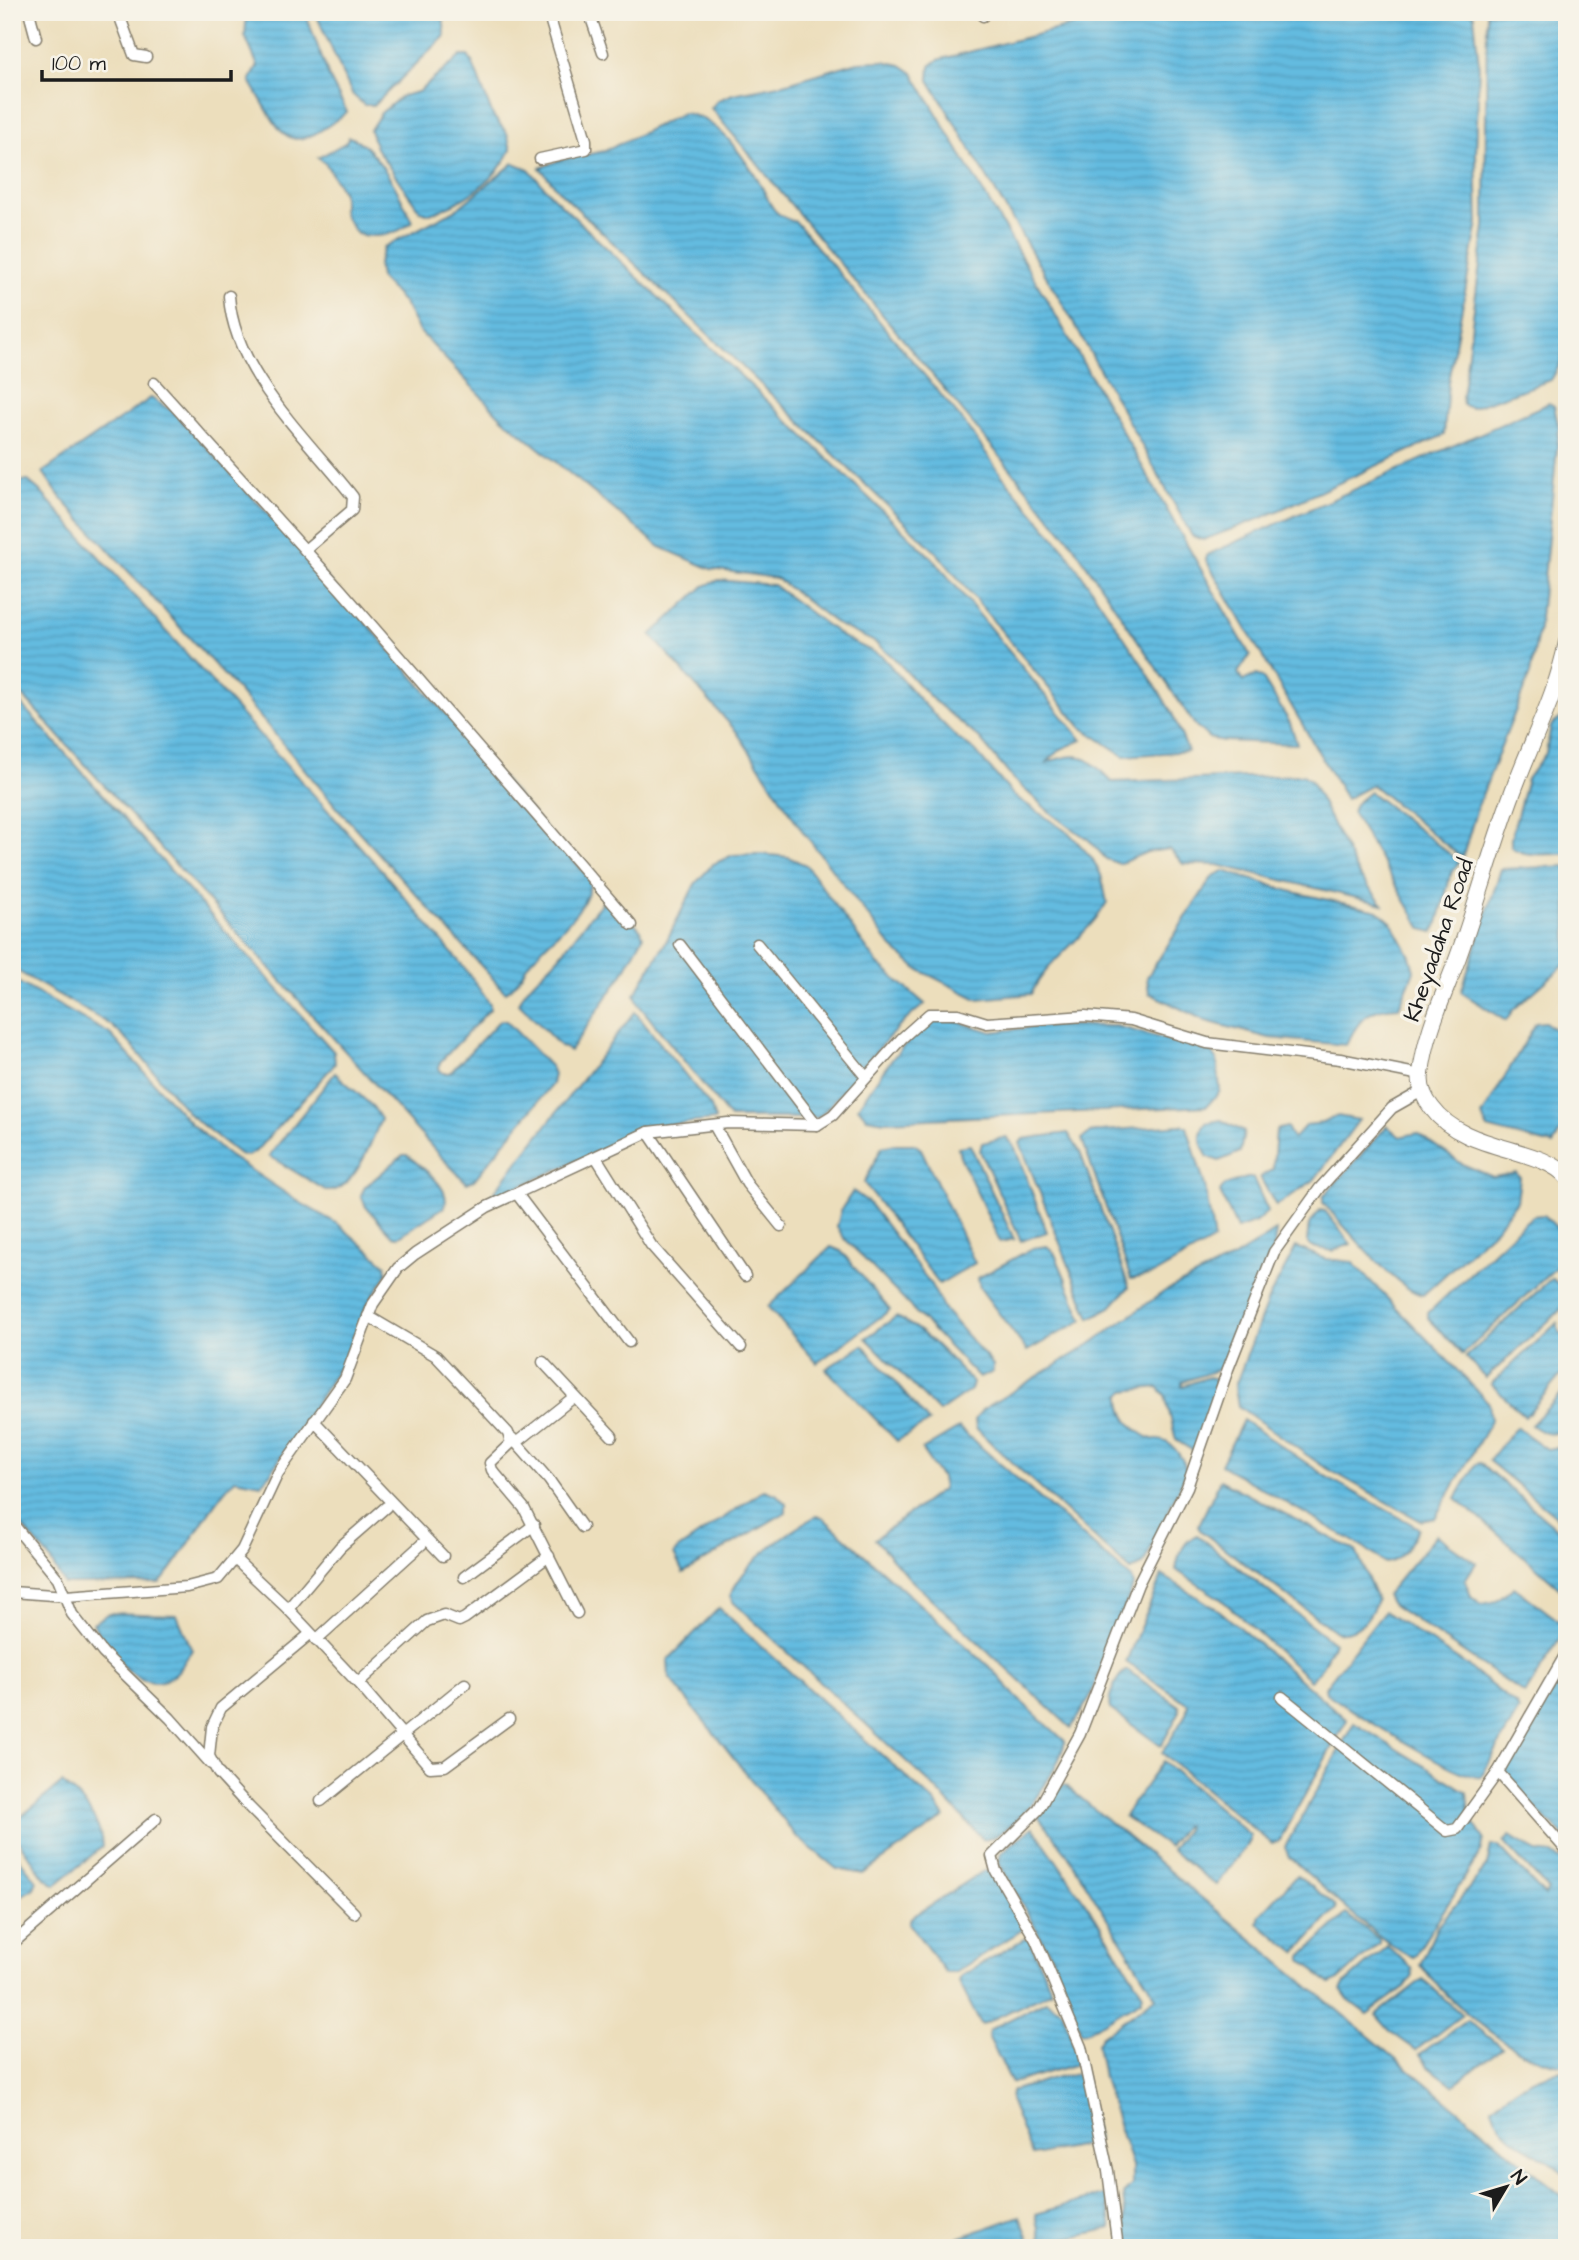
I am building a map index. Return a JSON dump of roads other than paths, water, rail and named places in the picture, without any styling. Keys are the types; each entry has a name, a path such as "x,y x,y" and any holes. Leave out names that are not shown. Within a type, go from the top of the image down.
{"main road":[{"name":"Kheyadaha Road","path":"1413,1087 1484,885 1516,781 1553,699 1567,642"},
{"path":"1413,1087 1433,1111 1460,1133 1552,1165 1567,1177"}],"street":[{"path":"29,12 36,38"},
{"path":"117,12 132,51 142,57"},
{"path":"540,159 586,149 586,140 548,12"},
{"path":"589,12 603,53"},
{"path":"229,296 235,332 283,414 353,497 352,510 305,550"},
{"path":"155,383 305,550 632,925"},
{"path":"757,944 866,1077"},
{"path":"680,945 817,1125"},
{"path":"12,1592 66,1596 209,1583 218,1579 242,1550 278,1473 345,1379 368,1316 389,1279 415,1254 467,1218 648,1132 714,1125 817,1125 834,1115 866,1077 929,1014 942,1012 987,1023 1085,1016 1132,1020 1207,1043 1340,1059 1398,1071 1413,1087 1320,1188 1275,1252 1228,1369 1187,1488 1138,1584 1080,1734 1038,1810 992,1856 996,1871 1036,1940 1081,2047 1108,2171 1118,2248"},
{"path":"714,1125 747,1184 780,1226"},
{"path":"648,1132 745,1276"},
{"path":"596,1157 650,1245 741,1348"},
{"path":"517,1194 629,1342"},
{"path":"368,1316 423,1347 452,1370 549,1480 582,1527"},
{"path":"543,1362 612,1436"},
{"path":"575,1397 511,1443 490,1463 492,1470 524,1508 534,1525 577,1613"},
{"path":"314,1421 443,1556"},
{"path":"288,1609 340,1548 386,1507"},
{"path":"12,1523 58,1579 75,1619 115,1667 149,1696 248,1807 354,1913"},
{"path":"464,1577 534,1525"},
{"path":"211,1764 209,1744 212,1727 221,1708 313,1637 422,1544"},
{"path":"358,1683 427,1621 444,1615 458,1621 465,1618 549,1556"},
{"path":"235,1559 288,1609 358,1683 424,1763 436,1769 445,1766 509,1719"},
{"path":"1282,1697 1447,1831 1457,1829 1498,1772 1567,1652"},
{"path":"321,1801 400,1734 465,1684"},
{"path":"1498,1772 1567,1851"},
{"path":"12,1944 156,1819"}],"water":[{"path":"247,12 305,12 329,77 347,112 310,136 298,139 279,129 250,81 258,66 245,36"},
{"path":"315,12 443,12 445,36 374,105 364,105 352,94"},
{"path":"1125,12 1472,12 1474,16 1479,64 1476,154 1478,223 1448,382 1444,435 1264,517 1203,540 1192,536 1071,318 929,80 930,66 938,60"},
{"path":"1487,12 1567,12 1567,312 1562,361 1551,380 1471,408 1463,405 1462,397 1485,227"},
{"path":"461,56 468,56 472,62 493,116 507,133 511,150 497,172 477,190 430,214 420,211 376,148 370,130 381,113 402,96 418,92"},
{"path":"883,61 901,65 913,73 1055,314 1250,655 1238,673 1243,681 1256,675 1262,677 1290,723 1297,744 1223,741 1209,738 1195,725 1071,542 711,108 718,100 733,94 784,84 858,62"},
{"path":"683,113 707,121 726,138 751,169 775,211 796,222 963,421 1003,477 1065,550 1171,711 1188,751 1124,756 1081,727 938,554 560,192 540,168 560,160 605,151"},
{"path":"349,137 359,141 378,160 412,222 386,235 357,234 343,214 343,193 326,164 318,158 345,143"},
{"path":"514,163 529,169 552,196 935,561 1082,740 1061,749 1046,763 1068,757 1083,758 1090,761 1112,782 1303,775 1311,781 1359,876 1383,904 1218,865 1183,864 1170,849 1147,852 1119,864 1106,859 1089,840 1053,815 1013,779 980,739 931,698 893,657 873,641 838,625 776,578 711,569 660,547 502,418 419,331 404,303 380,278 378,264 384,247 457,209"},
{"path":"151,398 175,413 321,571 590,879 589,890 576,913 529,963 510,989 505,992 340,811 234,686 61,498 43,472"},
{"path":"1549,403 1554,406 1559,429 1539,628 1530,674 1477,808 1463,856 1460,856 1372,785 1346,799 1206,560 1207,555"},
{"path":"27,480 39,490 384,873 463,966 490,1004 490,1009 440,1062 439,1069 443,1073 450,1073 500,1020 506,1021 551,1067 554,1074 552,1084 474,1180 467,1183 442,1158 12,684 12,484"},
{"path":"719,580 773,585 844,638 882,656 918,698 957,738 975,751 1013,795 1070,834 1092,858 1101,875 1107,902 1099,915 1048,969 1031,994 977,999 917,969 892,947 801,829 736,731 651,635 704,586"},
{"path":"12,694 334,1052 335,1064 255,1152 247,1156 239,1154 191,1116 129,1042 111,1025 12,968"},
{"path":"1567,713 1567,854 1524,853 1511,847 1511,838 1527,779 1546,753 1551,726"},
{"path":"1370,792 1459,861 1450,877 1438,923 1433,932 1422,929 1352,812 1355,804"},
{"path":"733,855 788,857 806,865 878,964 925,1004 882,1044 818,1118 730,1118 639,1005 635,994 667,940 695,884 713,864"},
{"path":"1567,866 1567,963 1513,1010 1506,1021 1461,992 1501,869"},
{"path":"1224,871 1293,892 1378,911 1392,923 1410,956 1414,971 1399,1007 1379,1010 1366,1016 1360,1021 1346,1045 1269,1038 1206,1021 1149,993 1147,977 1213,876"},
{"path":"609,896 641,930 643,937 622,975 570,1051 560,1046 519,1003 530,985 555,961"},
{"path":"12,979 110,1034 191,1124 228,1155 338,1224 386,1265 387,1274 367,1305 344,1360 270,1474 261,1484 235,1479 160,1583 64,1584 48,1556 12,1515"},
{"path":"635,1012 711,1107 715,1120 655,1126 487,1201"},
{"path":"943,1017 992,1032 1051,1025 1116,1026 1212,1052 1217,1060 1220,1091 1207,1106 885,1121 867,1118 858,1107 885,1068 905,1044"},
{"path":"1545,1022 1567,1039 1567,1119 1553,1145 1487,1128 1482,1116 1536,1023"},
{"path":"335,1073 373,1107 381,1119 354,1174 337,1189 327,1191 269,1156"},
{"path":"1337,1116 1359,1120 1314,1180 1276,1206 1260,1177 1273,1169 1276,1130 1287,1127 1293,1139 1306,1125 1322,1123"},
{"path":"1221,1120 1244,1132 1240,1152 1219,1161 1208,1157 1201,1136 1206,1123"},
{"path":"1182,1125 1187,1127 1205,1186 1214,1240 1154,1274 1131,1279 1082,1139 1090,1133 1101,1131"},
{"path":"1387,1126 1400,1137 1417,1133 1462,1164 1493,1177 1516,1173 1520,1177 1517,1201 1496,1228 1423,1295 1399,1282 1323,1203 1323,1197"},
{"path":"1068,1133 1080,1152 1129,1287 1111,1307 1090,1318 1020,1143 1023,1139"},
{"path":"1006,1137 1015,1148 1047,1232 1021,1241 980,1151 982,1143"},
{"path":"914,1144 921,1149 975,1263 939,1284 864,1183 882,1147"},
{"path":"970,1145 1014,1239 1000,1242 960,1156 958,1147"},
{"path":"403,1155 407,1155 434,1178 446,1200 444,1207 398,1237 393,1236 366,1207 361,1195 365,1187"},
{"path":"1253,1178 1268,1211 1256,1222 1237,1229 1220,1192 1225,1185"},
{"path":"853,1191 868,1202 930,1283 945,1311 993,1365 993,1372 979,1378 844,1238 837,1227 841,1210"},
{"path":"1320,1210 1325,1211 1351,1244 1333,1251 1311,1247 1307,1241 1309,1225"},
{"path":"1544,1215 1567,1238 1567,1257 1463,1354 1428,1318 1428,1313 1523,1224 1533,1216"},
{"path":"1276,1231 1274,1247 1223,1368 1182,1382 1182,1386 1209,1377 1217,1379 1202,1438 1195,1452 1176,1440 1165,1395 1158,1387 1125,1391 1121,1395 1123,1410 1129,1422 1145,1436 1165,1441 1171,1446 1180,1456 1187,1471 1143,1565 1130,1570 993,1445 976,1428 975,1420 982,1410 1089,1345 1165,1291 1233,1258"},
{"path":"1047,1246 1055,1254 1083,1320 1027,1351 980,1288 978,1278 1033,1248"},
{"path":"831,1247 841,1251 890,1310 817,1363 768,1307"},
{"path":"1296,1247 1326,1259 1352,1262 1489,1403 1491,1421 1435,1518 1421,1521 1321,1465 1238,1406 1235,1386 1268,1300"},
{"path":"1552,1278 1567,1293 1567,1304 1486,1378 1466,1357"},
{"path":"896,1317 917,1329 937,1346 973,1383 971,1390 939,1412 866,1338"},
{"path":"1557,1323 1559,1331 1567,1339 1567,1368 1525,1417 1491,1384"},
{"path":"863,1345 929,1422 897,1441 826,1369"},
{"path":"1567,1388 1567,1428 1549,1434 1531,1425"},
{"path":"1243,1420 1327,1477 1419,1528 1405,1550 1397,1559 1385,1563 1365,1548 1221,1465"},
{"path":"1516,1427 1547,1449 1567,1446 1567,1525 1489,1461"},
{"path":"959,1428 1131,1578 1133,1586 1090,1697 1071,1728 910,1579 875,1539 943,1489 941,1478 922,1450"},
{"path":"1480,1463 1567,1537 1567,1594 1456,1498 1476,1464"},
{"path":"1220,1480 1356,1551 1377,1600 1362,1624 1351,1631 1336,1632 1201,1531 1198,1527"},
{"path":"764,1490 776,1494 786,1504 786,1512 683,1573 674,1554 677,1550"},
{"path":"816,1516 823,1518 993,1670 1016,1697 1065,1741 1054,1769 1034,1800 1009,1826 996,1835 984,1840 931,1784 733,1602 730,1596 736,1584 755,1561 791,1531"},
{"path":"1197,1535 1334,1643 1319,1672 1310,1680 1222,1600 1176,1570 1182,1549"},
{"path":"1436,1535 1476,1563 1465,1580 1471,1596 1482,1604 1497,1601 1514,1587 1567,1627 1525,1694 1390,1603 1386,1595"},
{"path":"1162,1575 1220,1611 1347,1720 1279,1841 1272,1844 1162,1753 1186,1714 1188,1704 1126,1662"},
{"path":"719,1608 936,1804 945,1817 863,1874 837,1869 796,1836 669,1677 668,1660"},
{"path":"1384,1611 1466,1665 1519,1710 1481,1777 1452,1768 1430,1757 1326,1693 1325,1687"},
{"path":"109,1613 177,1615 192,1650 176,1673 163,1681 150,1682 138,1677 126,1669 106,1646 93,1623"},
{"path":"1567,1668 1567,1848 1562,1833 1545,1819 1504,1772 1512,1753"},
{"path":"1127,1670 1179,1706 1180,1711 1161,1746 1110,1709 1113,1688"},
{"path":"1354,1723 1467,1792 1469,1816 1484,1839 1481,1852 1414,1957 1403,1953 1352,1913 1289,1857 1285,1847"},
{"path":"1163,1761 1250,1835 1250,1841 1216,1885 1171,1850 1187,1828 1185,1825 1168,1847 1124,1816"},
{"path":"62,1783 90,1811 99,1829 102,1847 55,1885 45,1878 12,1832 12,1824"},
{"path":"1065,1785 1567,2200 1567,2248 1128,2248 1123,2194 1132,2185 1132,2166 1103,2078 1097,2044 1101,2037 1156,1997 1068,1855 1038,1816 1058,1787"},
{"path":"1033,1827 1096,1918 1143,1994 1141,2000 1088,2031 1081,2032 1052,1957 999,1863 1000,1854"},
{"path":"1510,1836 1536,1852 1552,1854 1567,1864 1567,2066 1547,2062 1506,2043 1449,1997 1420,1965 1437,1927 1487,1866 1491,1845 1499,1847 1545,1896 1548,1890 1504,1842"},
{"path":"12,1849 37,1881 34,1888 12,1901"},
{"path":"985,1870 994,1872 1023,1923 1022,1930 954,1973 946,1973 909,1923 911,1918"},
{"path":"1297,1875 1335,1905 1336,1909 1296,1953 1258,1923 1260,1915"},
{"path":"1346,1914 1379,1939 1379,1943 1339,1980 1330,1984 1302,1960 1302,1956"},
{"path":"1024,1939 1029,1939 1052,1991 981,2025 959,1982 961,1976"},
{"path":"1387,1946 1412,1968 1413,1976 1405,1987 1367,2014 1348,2000 1341,1990 1345,1983"},
{"path":"1423,1979 1462,2015 1416,2050 1391,2032 1376,2015"},
{"path":"1046,2001 1062,2010 1080,2063 1012,2083 988,2036 989,2030"},
{"path":"1467,2020 1502,2048 1453,2085 1428,2066 1420,2054"},
{"path":"1567,2071 1567,2179 1548,2161 1515,2141 1498,2121 1492,2107 1527,2083 1546,2075"},
{"path":"1078,2074 1083,2076 1097,2139 1093,2143 1032,2155 1010,2100 1011,2091 1057,2077"},
{"path":"1106,2194 1112,2228 1045,2243 1041,2240 1036,2214"},
{"path":"1020,2216 1032,2247 930,2248"}]}
